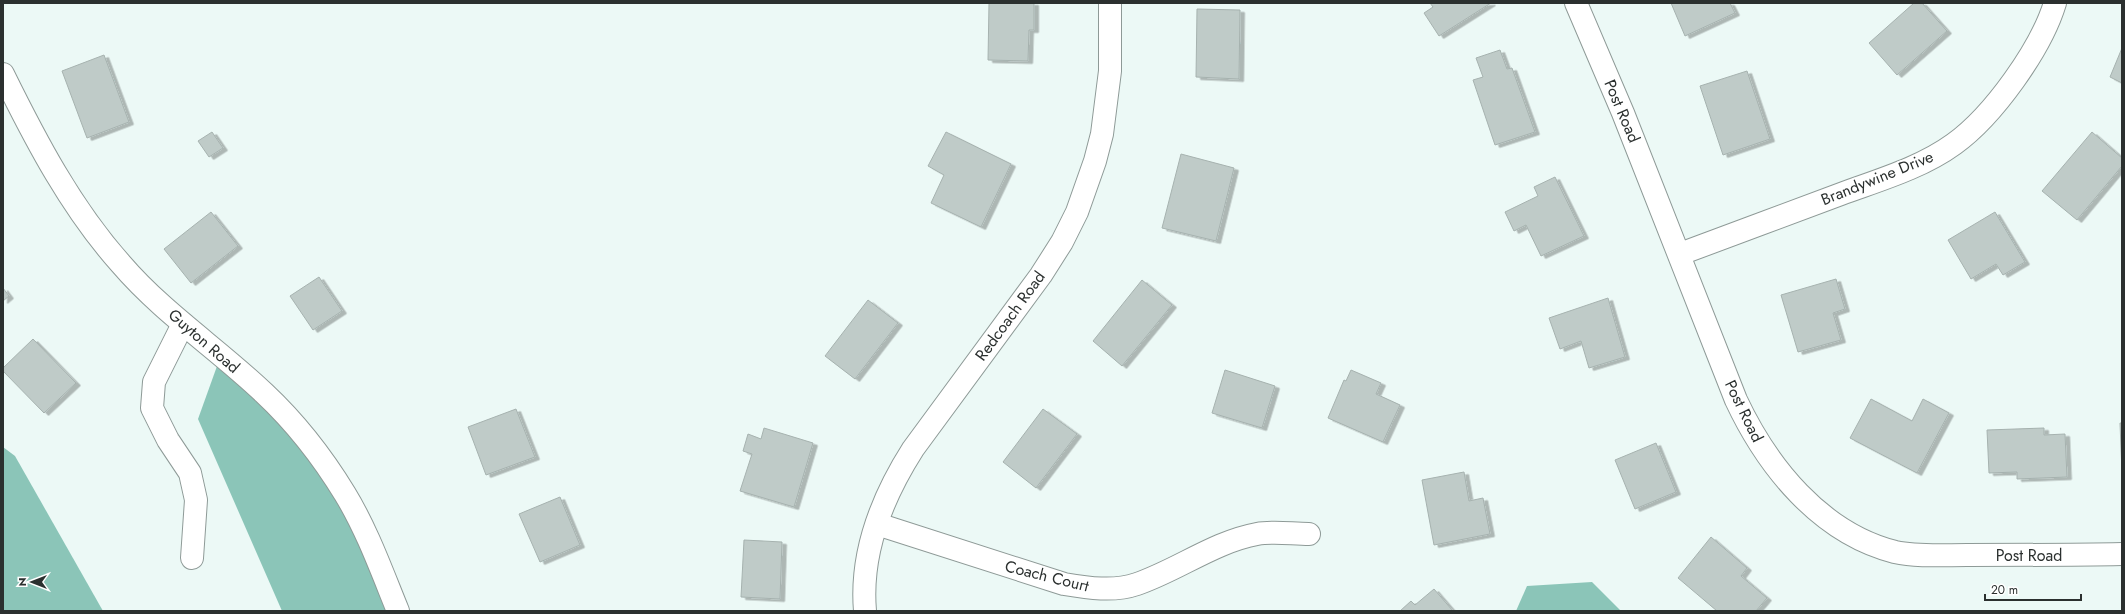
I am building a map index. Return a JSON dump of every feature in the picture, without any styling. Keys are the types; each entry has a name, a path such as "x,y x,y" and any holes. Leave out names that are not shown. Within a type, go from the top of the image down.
{"street":[{"name":"Redcoach Road","path":"865,611 866,572 877,524 896,475 908,455 1041,275 1062,242 1077,212 1095,161 1102,134 1110,71 1110,3"},
{"name":"Post Road","path":"1576,3 1623,113 1680,254 1736,400 1750,430 1768,458 1797,492 1842,529 1870,544 1896,552 1940,555 2122,554"},
{"name":"Brandywine Drive","path":"1680,254 1882,180 1926,161 1954,144 1971,129 2014,80 2036,45 2055,3"},
{"name":"Guyton Road","path":"3,74 40,147 69,196 120,263 144,289 264,393 284,413 345,493 358,519 398,611"},
{"path":"183,324 154,382 152,408 168,440 190,473 196,500 192,558"},
{"name":"Coach Court","path":"877,524 1064,584 1108,589 1136,585 1226,542 1258,533 1309,534"}],"green space":[{"path":"221,355 302,435 398,611 282,611 198,419"},
{"path":"3,447 15,456 103,611 3,611"},
{"path":"1592,582 1621,611 1516,611 1527,586"}],"building":[{"path":"989,3 1034,3 1034,30 1029,30 1028,61 988,60"},
{"path":"1430,3 1491,3 1439,36 1424,13 1433,7"},
{"path":"1671,3 1730,3 1735,13 1685,36"},
{"path":"1914,3 1922,3 1947,31 1897,75 1869,43"},
{"path":"1197,9 1240,10 1239,79 1196,77"},
{"path":"2122,48 2122,83 2110,77"},
{"path":"1500,50 1507,69 1512,68 1535,132 1495,145 1473,80 1483,77 1476,58"},
{"path":"104,55 129,122 87,138 62,71"},
{"path":"1747,71 1770,139 1723,155 1700,86"},
{"path":"212,132 223,148 209,157 198,141"},
{"path":"946,132 1011,164 981,227 931,203 944,175 928,166"},
{"path":"2092,132 2122,158 2122,166 2077,220 2042,191"},
{"path":"1181,154 1234,168 1216,241 1162,228"},
{"path":"1555,177 1584,236 1541,256 1526,225 1514,231 1505,212 1538,196 1534,187"},
{"path":"211,212 238,246 191,283 164,249"},
{"path":"1995,212 2025,262 2003,275 1996,264 1971,279 1948,240"},
{"path":"319,277 342,311 313,330 290,296"},
{"path":"1836,279 1845,309 1833,313 1841,340 1798,352 1781,295"},
{"path":"1142,280 1172,305 1122,366 1093,341"},
{"path":"3,288 9,296 3,301"},
{"path":"1608,298 1625,357 1589,368 1581,341 1560,349 1549,318"},
{"path":"868,300 898,323 855,379 825,356"},
{"path":"33,339 76,383 44,413 3,371 3,368"},
{"path":"1225,370 1275,386 1262,428 1212,413"},
{"path":"1351,370 1381,383 1376,394 1400,405 1383,442 1328,418 1344,380 1346,381"},
{"path":"1871,399 1912,421 1923,399 1949,413 1917,473 1850,438"},
{"path":"516,409 535,457 486,475 468,427"},
{"path":"1043,409 1077,434 1036,488 1003,462"},
{"path":"2120,423 2122,423 2122,473"},
{"path":"764,428 813,443 794,507 740,491 752,454 743,451 748,434 761,439"},
{"path":"2044,428 2044,435 2065,434 2067,477 2017,479 2017,472 1989,473 1987,430"},
{"path":"1656,443 1676,492 1635,509 1615,460"},
{"path":"1464,472 1469,501 1483,498 1490,534 1434,545 1422,480"},
{"path":"560,497 580,545 540,562 519,514"},
{"path":"1711,537 1747,568 1741,576 1767,598 1756,611 1717,611 1678,578"},
{"path":"744,540 782,542 780,599 741,597"},
{"path":"1434,589 1453,611 1400,611 1411,601 1415,605"}]}
